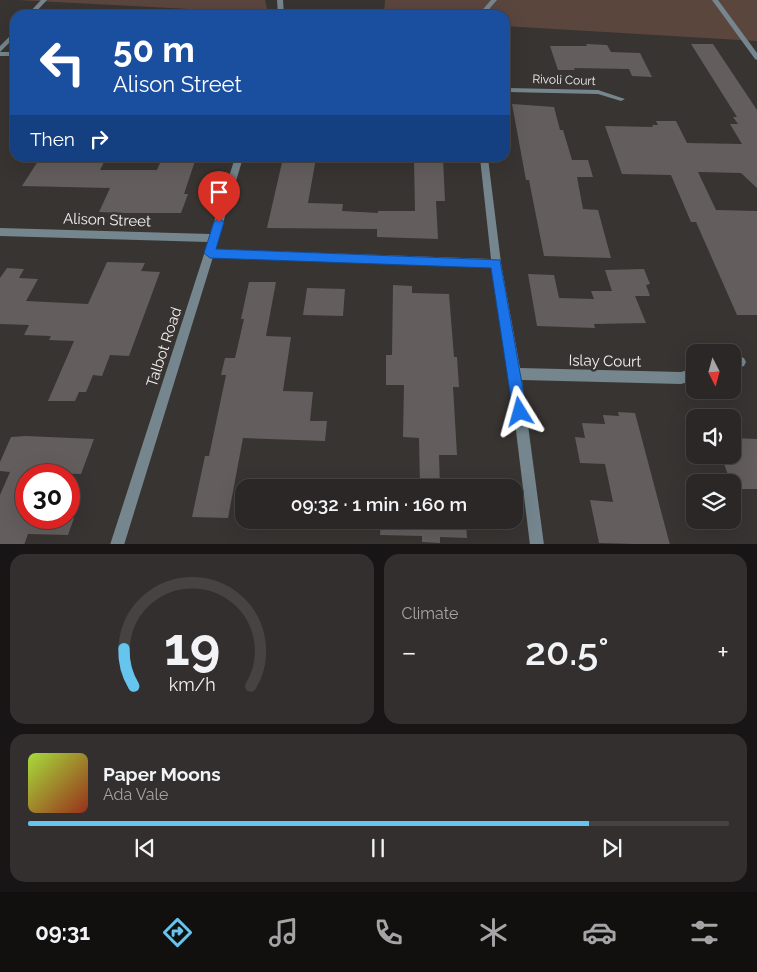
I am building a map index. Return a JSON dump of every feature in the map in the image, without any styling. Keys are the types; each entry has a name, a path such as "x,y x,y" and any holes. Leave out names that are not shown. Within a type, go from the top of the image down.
{"street":[{"path":"35,10 44,0"},
{"path":"485,10 494,0"},
{"path":"715,0 757,58"},
{"path":"0,52 10,39"},
{"name":"Rivoli Court","path":"510,90 598,92 621,99"},
{"name":"Talbot Road","path":"117,544 238,162"},
{"path":"484,162 496,263 515,374 537,544"},
{"name":"Alison Street","path":"0,232 214,238"},
{"path":"210,253 496,263"},
{"name":"Islay Court","path":"515,374 681,378 686,377"}],"shaded area":[{"path":"18,0 265,0 267,10 210,10"},
{"path":"385,0 757,0 757,41 510,26 510,10 384,10"}],"building":[{"path":"586,44 607,45 611,52 640,53 652,77 632,76 629,69 574,68 575,70 558,70 550,46 587,46"},
{"path":"691,44 713,44 757,110 757,188 741,173 698,172 716,210 757,211 757,315 737,315 696,222 691,222 671,175 622,174 605,126 653,127 652,125 658,125 656,121 676,121 687,143 742,144 730,124 738,124 733,117 737,117"},
{"path":"512,104 554,107 560,130 563,130 572,160 588,160 593,177 577,177 583,209 598,210 611,258 544,256 529,180 526,180"},
{"path":"37,162 104,162 100,170 157,170 160,162 195,162 184,194 188,194 181,213 99,212 110,188 22,186"},
{"path":"282,162 315,162 308,203 343,204 342,211 378,213 378,211 415,211 414,162 443,162 445,201 436,201 438,239 377,237 377,229 267,228"},
{"path":"107,262 145,263 141,271 160,272 129,356 110,355 102,376 93,375 86,392 79,392 75,401 48,401 74,341 49,340 51,336 24,335 29,325 0,324 0,278 7,268 24,269 19,278 38,279 26,301 88,304"},
{"path":"644,269 650,284 646,285 650,296 635,296 646,323 594,324 595,328 537,326 528,274 554,275 559,298 594,299 591,291 612,291 605,270"},
{"path":"249,282 276,282 266,336 291,337 283,391 313,392 310,421 327,421 325,441 243,438 228,518 192,517 205,456 209,456 226,375 221,375 225,358 235,358 244,319 241,319"},
{"path":"393,285 412,286 412,293 449,294 454,357 457,357 459,387 453,387 457,455 439,455 440,479 420,479 419,438 403,437 404,385 386,385 386,355 392,355"},
{"path":"307,288 345,289 343,316 303,315"},
{"path":"618,412 635,413 670,544 599,543 590,500 613,502 605,464 580,463 575,437 585,438 582,423 605,424 603,415 619,416"},
{"path":"11,437 94,439 81,474 80,464 15,464 15,529 70,529 68,535 28,534 24,544 0,544 0,495 10,472 0,471 0,462"},
{"path":"741,438 757,439 757,489 741,489 741,474 728,474 724,464 741,464"},
{"path":"380,529 466,529 467,538 440,537 440,543 422,542 422,536 380,535"}],"route":[{"path":"219,222 210,253 496,263 520,412"}]}
